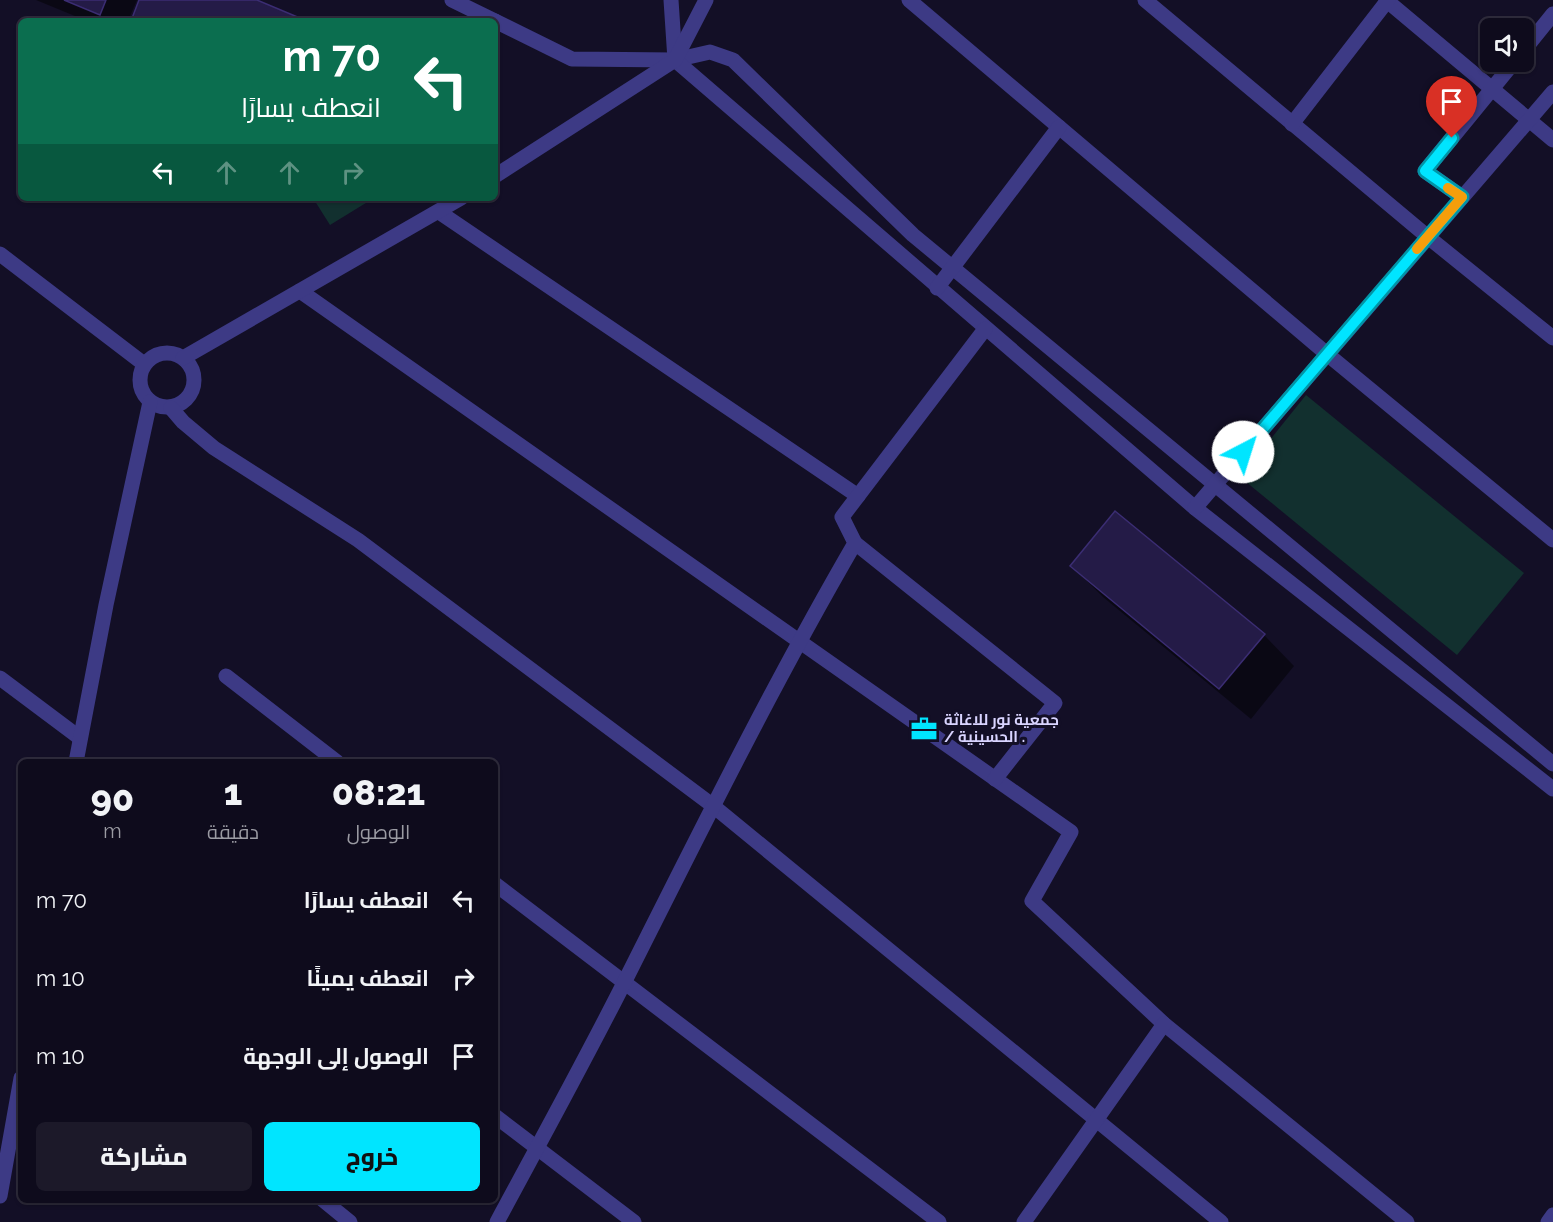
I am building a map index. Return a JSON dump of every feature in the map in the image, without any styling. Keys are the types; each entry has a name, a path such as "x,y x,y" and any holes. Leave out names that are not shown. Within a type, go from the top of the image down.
{"street":[{"path":"452,0 489,18"},
{"path":"671,0 675,60 1195,508 1553,789"},
{"path":"498,174 675,60 706,0"},
{"path":"909,0 1327,354 1553,540"},
{"path":"1145,0 1428,237 1552,335"},
{"path":"1292,124 1387,0 1553,140"},
{"path":"1534,38 1553,14"},
{"path":"498,22 572,59 675,60 710,52 734,60 913,235 1553,764"},
{"path":"1462,197 1425,171 1506,72"},
{"path":"1195,508 1553,92"},
{"path":"937,288 1059,127"},
{"path":"183,358 456,201"},
{"path":"439,212 858,496"},
{"path":"0,254 144,364"},
{"path":"300,291 1071,832 1032,901 1164,1024 1407,1222"},
{"path":"985,329 842,518 855,543 1055,703 995,779"},
{"path":"162,353 173,353 183,358 190,366 194,376 194,387 189,397 181,404 171,408 160,407 150,402 143,395 140,384 140,374 144,364 152,357 162,353"},
{"path":"76,759 106,605 150,402"},
{"path":"171,408 183,422 214,448 358,540 712,805 1221,1222"},
{"path":"497,1222 623,983 712,805 855,543"},
{"path":"226,676 333,759"},
{"path":"0,678 80,738"},
{"path":"498,886 939,1222"},
{"path":"1024,1222 1164,1024"},
{"path":"0,1196 18,1095"},
{"path":"498,1118 634,1222"},
{"path":"327,1203 350,1222"},
{"path":"1548,1222 1553,1215"}],"green space":[{"path":"315,201 369,201 330,225"},
{"path":"1306,395 1524,573 1457,655 1240,477"}],"building":[{"path":"64,0 106,0 100,15"},
{"path":"139,0 257,0 300,18 132,18"},
{"path":"1115,511 1265,634 1219,689 1070,566"}],"slow traffic":[{"path":"1417,249 1462,197 1448,188"}],"place":[{"name":"جمعية نور للاغاثة / الحسينية .","path":"924,729"}],"route":[{"path":"1243,452 1462,197 1425,171 1452,138"}]}
